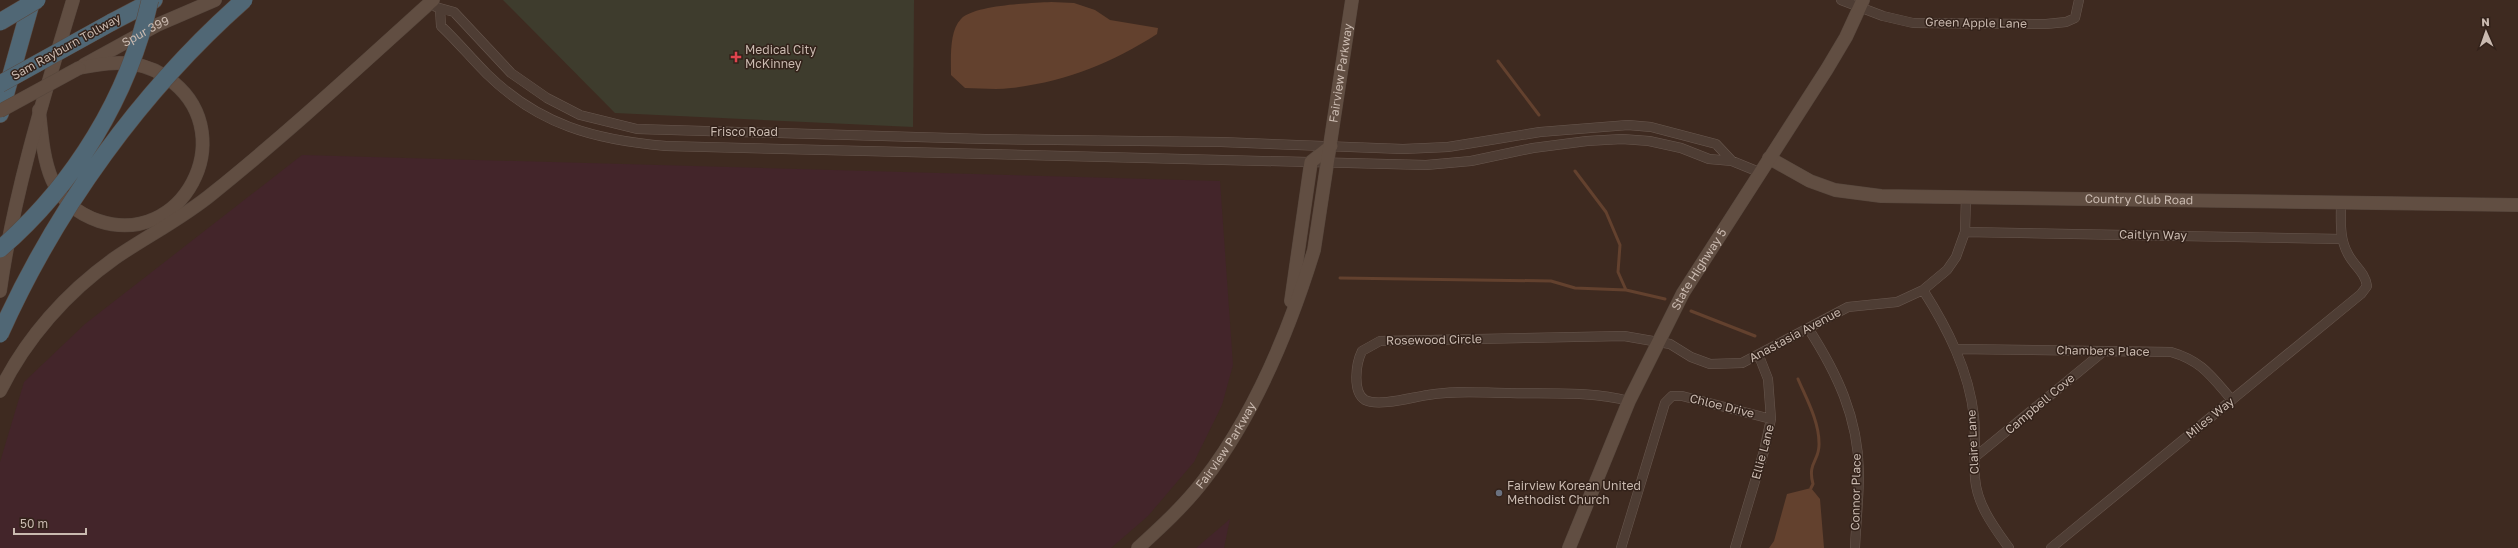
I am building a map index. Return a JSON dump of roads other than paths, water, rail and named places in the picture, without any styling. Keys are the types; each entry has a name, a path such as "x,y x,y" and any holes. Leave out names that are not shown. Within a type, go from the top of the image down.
{"highway":[{"path":"0,112 32,0"},
{"path":"0,22 37,0"},
{"path":"0,249 46,204 93,140 123,83 146,20 150,0"},
{"name":"Sam Rayburn Tollway","path":"0,84 154,0"},
{"path":"0,334 33,268 90,174 155,92 197,45 244,0"}],"main road":[{"path":"0,291 12,217 39,110 73,0"},
{"name":"Spur 399","path":"0,112 79,68 103,59 156,25 215,0"},
{"name":"Fairview Parkway","path":"1138,548 1181,506 1204,480 1240,425 1272,362 1302,287 1314,250 1329,162 1352,0"},
{"path":"0,391 26,348 49,317 77,289 115,258 211,195 275,142 433,3"},
{"name":"State Highway 5","path":"1569,548 1629,401 1658,340 1693,275 1827,70 1861,4"},
{"path":"39,110 46,166 62,198 74,208 87,217 110,224 131,225 165,213 185,195 198,172 203,142 198,116 189,98 166,76 133,64 103,59"},
{"path":"1311,162 1331,146"},
{"name":"Country Club Road","path":"1769,158 1810,181 1835,190 1881,196 2518,205"},
{"name":"Fairview Parkway","path":"1286,325 1311,162"}],"street":[{"path":"1841,0 1861,4"},
{"name":"Green Apple Lane","path":"1861,4 1913,23 2046,24 2066,22 2075,18 2079,0"},
{"name":"Frisco Road","path":"433,3 454,12 512,73 547,98 580,115 637,129 1144,141 1403,149 1448,147 1531,134 1628,125 1651,127 1716,144 1732,161"},
{"path":"433,3 441,26 488,74 530,108 551,120 588,134 633,143 906,152 1426,165 1471,161 1533,148 1587,141 1649,141 1681,148 1709,159 1732,161 1759,172"},
{"path":"633,143 637,129"},
{"path":"1531,134 1533,148"},
{"path":"906,152 907,136"},
{"path":"1144,141 1144,158"},
{"name":"Anastasia Avenue","path":"1658,340 1670,344 1695,359 1710,364 1742,363 1759,356 1848,307 1897,302 1923,290 1938,279 1951,264 1960,248 1964,232 1966,197"},
{"path":"2341,202 2342,239"},
{"name":"Caitlyn Way","path":"1964,232 2342,239"},
{"name":"Miles Way","path":"2051,548 2361,294 2367,286 2365,277 2348,254 2342,239"},
{"name":"Claire Lane","path":"1923,290 1940,317 1956,349 1974,416 1976,457 1975,479 1980,499 1988,520 2009,548"},
{"name":"Connor Place","path":"1808,328 1836,375 1849,406 1854,428 1859,472 1855,548"},
{"name":"Rosewood Circle","path":"1629,401 1602,395 1450,392 1377,403 1363,399 1359,393 1357,381 1358,363 1362,351 1380,341 1624,336 1658,340"},
{"name":"Chambers Place","path":"1956,349 2171,352 2190,358 2201,365 2232,400"},
{"name":"Campbell Cove","path":"1976,457 2104,351"},
{"name":"Ellie Lane","path":"1735,548 1764,451 1771,419 1768,379 1759,356"},
{"name":"Chloe Drive","path":"1621,548 1665,403 1672,396 1682,396 1771,419"}],"waterway":[{"path":"1498,61 1539,115"},
{"path":"1575,171 1606,212 1620,245 1618,272 1626,290 1665,299"},
{"path":"1340,278 1551,281 1575,288 1626,290"},
{"path":"1691,311 1755,336"},
{"path":"1798,379 1812,410 1817,426 1819,449 1813,466 1813,484 1811,488"}],"place":[{"name":"Medical City McKinney","path":"736,57"},
{"name":"Fairview Korean United Methodist Church","path":"1499,493"}]}
